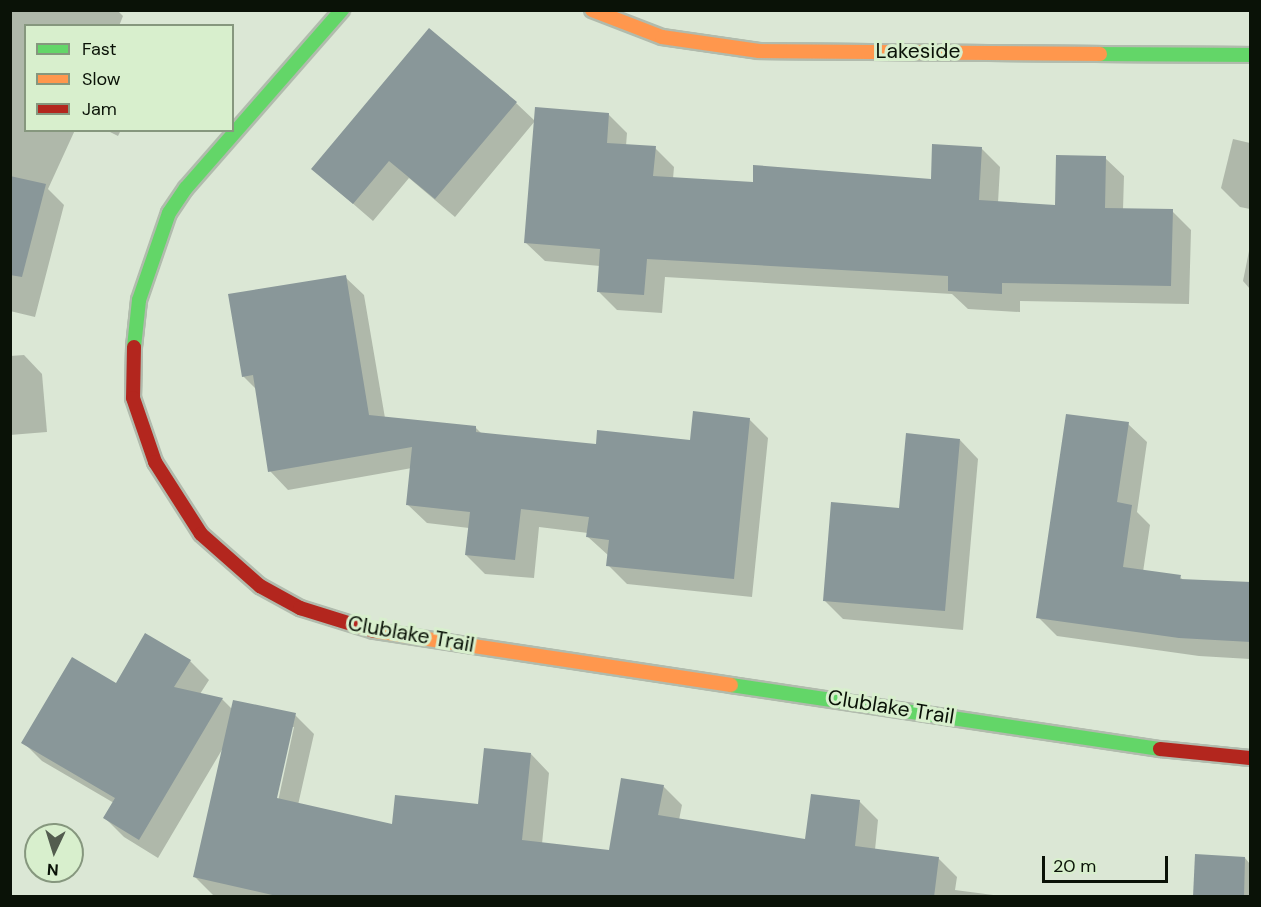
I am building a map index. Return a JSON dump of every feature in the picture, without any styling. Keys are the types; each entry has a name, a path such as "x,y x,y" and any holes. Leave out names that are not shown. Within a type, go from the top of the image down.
{"street":[{"name":"Clublake Trail","path":"342,10 186,188 169,213 139,300 132,369 133,398 155,462 201,534 260,586 300,608 374,631 1201,755 1251,758"},
{"name":"Lakeside","path":"592,10 662,37 759,51 1251,55"}],"building":[{"path":"429,28 517,102 435,199 389,161 353,204 311,169"},
{"path":"535,107 609,113 607,143 656,146 653,176 753,182 753,165 931,179 932,144 982,147 979,200 1055,205 1056,155 1106,156 1105,208 1173,209 1171,286 1002,283 1002,294 948,291 948,276 647,259 644,295 597,292 600,249 524,243"},
{"path":"10,176 46,184 22,277 10,275"},
{"path":"346,275 369,415 476,426 476,432 596,444 597,430 690,440 693,411 750,418 734,579 606,566 609,540 586,537 589,517 521,509 515,560 465,555 470,512 406,505 412,447 268,472 253,375 242,377 228,294"},
{"path":"1066,414 1129,422 1117,502 1132,505 1123,567 1181,575 1180,579 1251,582 1251,642 1179,638 1036,618"},
{"path":"906,433 960,439 945,611 823,601 831,502 899,508"},
{"path":"145,633 191,660 174,687 223,698 139,840 103,818 115,798 21,743 72,657 116,683"},
{"path":"233,700 296,713 277,798 392,824 395,795 478,804 484,748 531,753 522,840 609,850 621,778 664,785 658,815 805,839 811,794 860,800 855,846 939,857 934,897 281,897 193,877"},
{"path":"1195,854 1245,857 1244,897 1193,897"}],"traffic: fast":[{"path":"134,347 139,300 169,213 186,188 342,10"},
{"path":"1100,54 1250,55"},
{"path":"731,685 1160,749"}],"traffic: slow":[{"path":"592,10 662,37 759,51 1100,54"},
{"path":"374,631 731,685"}],"traffic: jam":[{"path":"134,347 133,398 155,462 201,534 260,586 300,608 374,631"},
{"path":"1160,749 1250,758"}]}
